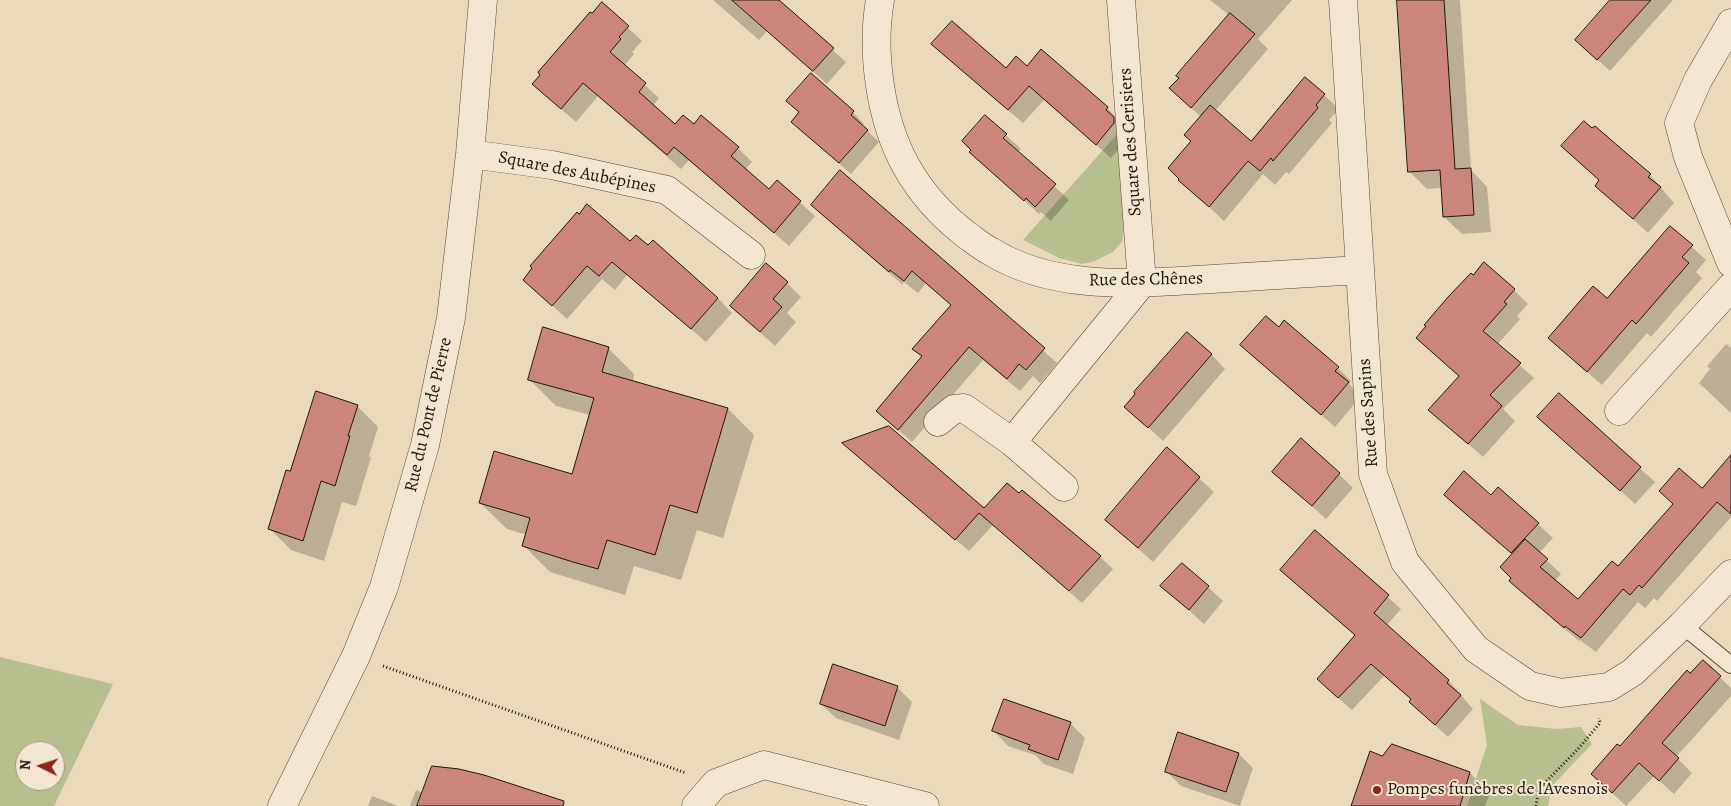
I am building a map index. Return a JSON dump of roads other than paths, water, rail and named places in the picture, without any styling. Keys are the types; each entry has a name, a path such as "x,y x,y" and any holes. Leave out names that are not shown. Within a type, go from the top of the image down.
{"street":[{"name":"Rue du Pont de Pierre","path":"282,806 356,656 384,587 425,445 451,318 470,154 483,0"},
{"name":"Square des Cerisiers","path":"1121,0 1142,283"},
{"name":"Rue des Sapins","path":"1344,0 1359,270 1373,474 1405,562 1476,649 1530,686 1561,693 1603,688 1633,672 1682,624"},
{"name":"Rue des Chênes","path":"872,4 883,104 895,146 911,175 931,202 958,228 990,252 1044,274 1103,283 1142,283 1359,270"},
{"path":"1731,23 1698,80 1679,123 1688,157 1731,264"},
{"name":"Square des Aubépines","path":"470,154 552,165 667,190 751,255"},
{"path":"1012,442 1142,283"},
{"path":"1619,411 1731,287"},
{"path":"938,422 954,409 964,408 1012,442 1064,487"},
{"path":"1682,624 1731,574"},
{"path":"696,806 716,783 764,765 925,806"}],"lane":[{"path":"1682,624 1731,665"}],"place":[{"name":"Pompes funèbres de l'Avesnois","path":"1377,790"}]}
